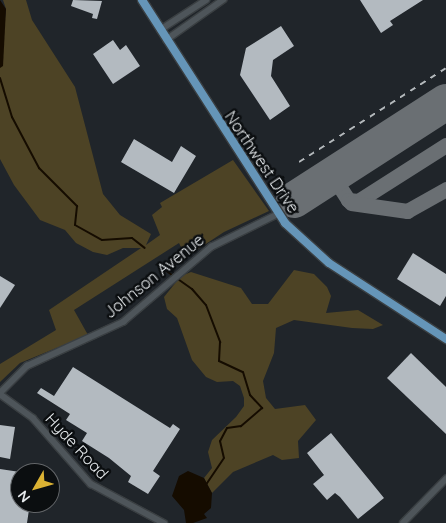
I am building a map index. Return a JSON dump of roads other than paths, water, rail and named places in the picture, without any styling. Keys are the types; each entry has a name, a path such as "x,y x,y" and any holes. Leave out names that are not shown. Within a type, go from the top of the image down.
{"main road":[{"name":"Northwest Drive","path":"142,0 278,214 329,263 446,339"}],"street":[{"path":"160,30 206,0"},
{"path":"166,40 223,0"},
{"name":"Johnson Avenue","path":"0,393 27,366 123,322 175,275 211,247 278,214"},
{"name":"Hyde Road","path":"0,393 33,418 91,484 164,523"},
{"path":"402,523 446,479"}],"waterway":[{"path":"0,78 12,117 39,168 77,206 75,225 102,240 132,238 145,248"},
{"path":"158,265 192,289 206,305 220,342 219,361 243,372 250,395 262,408 241,426 227,428 220,441 224,458 206,485"}],"railway":[{"path":"299,162 446,68"}]}
